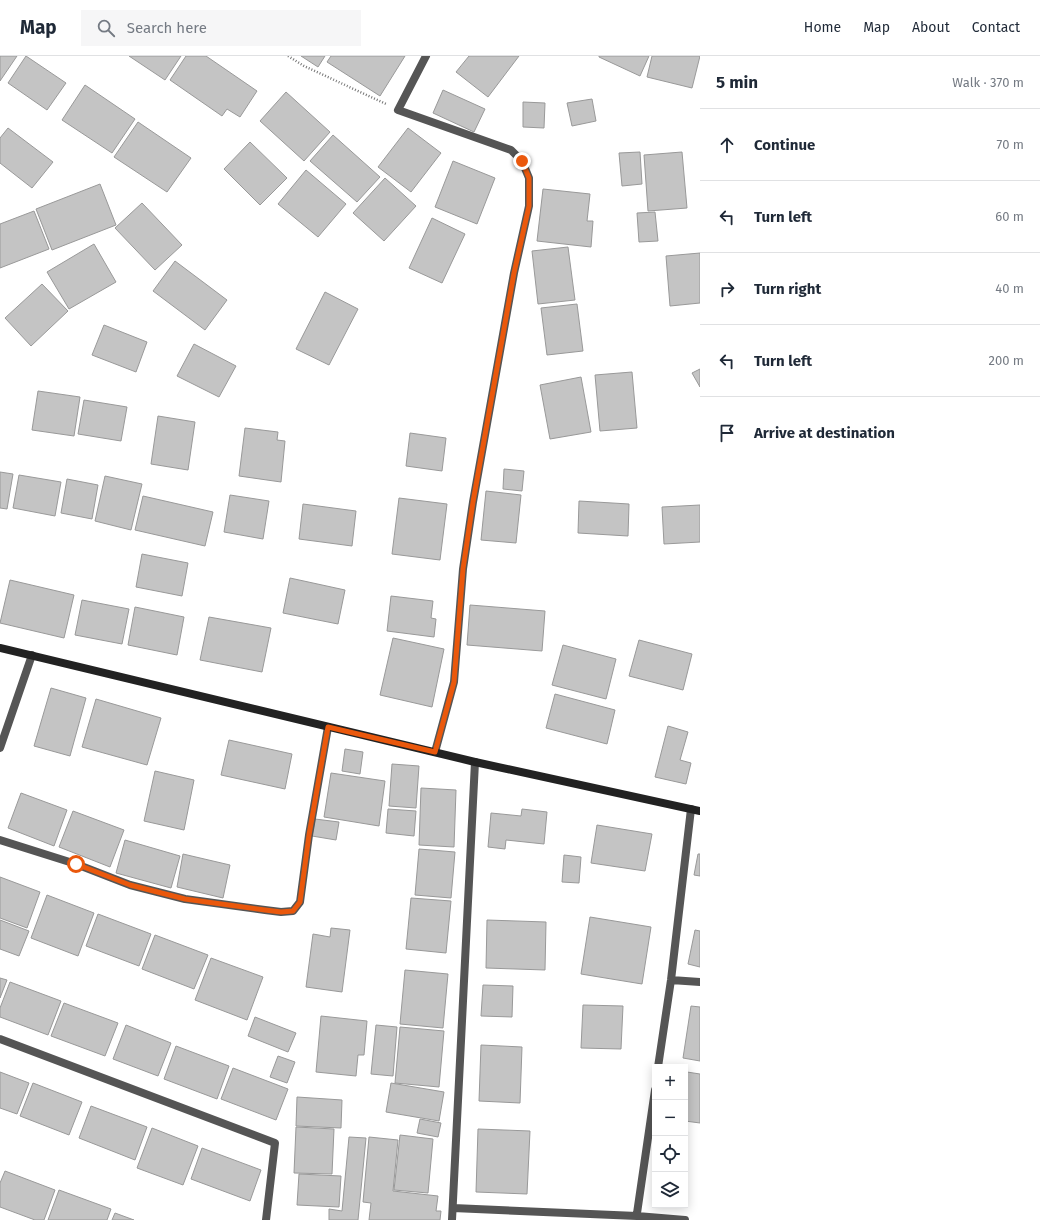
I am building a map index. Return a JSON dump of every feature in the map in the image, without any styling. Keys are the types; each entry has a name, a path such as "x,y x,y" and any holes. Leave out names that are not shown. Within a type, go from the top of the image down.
{"main road":[{"path":"0,648 475,762 700,811"}],"street":[{"path":"426,56 398,110 511,150 522,161 529,178 529,206 506,314 463,569 454,682 435,752"},
{"path":"0,748 32,655"},
{"path":"0,840 76,864 130,885 185,899 273,911 293,911 300,902 309,835 328,727"},
{"path":"452,1220 475,762"},
{"path":"658,1064 671,980 691,809"},
{"path":"671,980 700,982"},
{"path":"0,1039 275,1143 266,1220"},
{"path":"636,1218 654,1100"},
{"path":"453,1208 686,1220"}],"path":[{"path":"288,56 304,66 398,110"}],"building":[{"path":"0,56 17,56 0,81"},
{"path":"26,56 66,83 47,110 8,83"},
{"path":"129,56 181,56 165,80"},
{"path":"186,56 206,56 257,91 240,117 227,109 222,116 170,80"},
{"path":"301,56 325,56 318,67"},
{"path":"331,56 405,56 380,96 327,62"},
{"path":"469,56 519,56 488,97 456,72"},
{"path":"599,56 649,56 640,76"},
{"path":"652,56 700,56 692,88 647,77"},
{"path":"85,85 135,119 112,153 62,120"},
{"path":"443,90 485,109 474,132 433,113"},
{"path":"286,92 330,132 304,161 260,121"},
{"path":"592,99 596,121 572,126 567,103"},
{"path":"523,102 545,103 544,128 523,127"},
{"path":"138,122 191,158 167,192 114,157"},
{"path":"8,128 53,162 32,188 0,163 0,138"},
{"path":"408,128 441,153 411,192 378,167"},
{"path":"333,135 380,177 357,202 310,161"},
{"path":"250,142 287,178 260,205 224,169"},
{"path":"640,152 642,184 622,186 619,153"},
{"path":"682,152 687,208 648,211 644,155"},
{"path":"453,161 495,178 477,224 435,207"},
{"path":"306,170 346,204 318,237 278,204"},
{"path":"385,178 416,206 384,241 353,213"},
{"path":"100,184 116,225 52,250 36,209"},
{"path":"543,189 590,194 587,221 593,221 591,247 537,241"},
{"path":"142,203 182,245 155,270 115,228"},
{"path":"34,211 49,249 0,268 0,224"},
{"path":"655,212 658,241 639,242 637,213"},
{"path":"432,218 465,234 442,283 409,268"},
{"path":"94,244 116,282 69,309 47,272"},
{"path":"568,247 575,300 538,304 532,251"},
{"path":"700,253 700,303 670,306 666,256"},
{"path":"175,261 227,300 205,330 153,291"},
{"path":"42,284 68,311 31,346 5,318"},
{"path":"325,292 358,309 329,365 296,349"},
{"path":"577,304 583,351 547,355 541,308"},
{"path":"104,325 147,342 136,372 92,355"},
{"path":"194,344 236,366 219,397 177,376"},
{"path":"700,369 700,387 692,373"},
{"path":"632,372 637,428 600,431 595,375"},
{"path":"581,377 591,432 550,439 540,385"},
{"path":"38,391 80,397 74,436 32,430"},
{"path":"84,400 127,407 121,441 78,434"},
{"path":"158,416 195,422 188,470 151,464"},
{"path":"245,428 278,432 277,440 285,441 281,482 239,476"},
{"path":"410,433 446,438 442,471 406,466"},
{"path":"504,469 524,471 522,491 503,489"},
{"path":"0,472 13,474 7,509 0,508"},
{"path":"19,475 61,482 55,516 13,508"},
{"path":"105,476 142,484 131,530 95,521"},
{"path":"67,479 98,485 92,519 61,513"},
{"path":"486,491 521,495 516,543 481,540"},
{"path":"230,495 269,501 263,539 224,532"},
{"path":"143,496 213,512 205,546 135,530"},
{"path":"399,498 447,504 440,560 392,554"},
{"path":"579,501 629,504 628,536 578,533"},
{"path":"303,504 356,511 352,546 299,539"},
{"path":"700,505 700,542 664,544 662,507"},
{"path":"142,554 188,563 182,596 136,587"},
{"path":"290,578 345,590 338,624 283,613"},
{"path":"10,580 74,595 64,638 0,623"},
{"path":"391,596 433,601 431,618 436,619 434,637 387,631"},
{"path":"82,600 129,609 122,644 75,635"},
{"path":"470,605 545,611 542,651 467,645"},
{"path":"135,607 184,617 177,655 128,645"},
{"path":"209,617 271,628 262,672 200,660"},
{"path":"393,638 444,649 432,707 380,695"},
{"path":"639,640 692,654 683,690 629,676"},
{"path":"563,645 616,659 606,699 552,685"},
{"path":"51,688 86,698 70,756 34,746"},
{"path":"555,694 615,710 607,744 546,728"},
{"path":"96,699 161,718 147,765 82,747"},
{"path":"668,726 688,732 680,760 691,763 686,784 655,777"},
{"path":"229,740 292,754 285,789 221,775"},
{"path":"345,749 363,752 360,774 342,771"},
{"path":"392,764 419,766 416,808 389,806"},
{"path":"155,771 194,780 184,830 144,821"},
{"path":"331,773 385,781 379,826 324,817"},
{"path":"421,788 456,790 454,847 419,845"},
{"path":"21,793 67,810 54,846 8,828"},
{"path":"388,809 416,811 414,836 386,833"},
{"path":"522,809 547,812 544,844 506,840 505,849 488,847 491,813 521,816"},
{"path":"73,811 124,830 110,867 59,847"},
{"path":"315,819 339,822 336,840 312,836"},
{"path":"597,825 652,834 645,871 591,863"},
{"path":"125,840 180,856 171,888 116,873"},
{"path":"419,849 455,852 451,898 415,895"},
{"path":"183,854 230,865 223,898 177,887"},
{"path":"698,854 700,854 700,876 694,875"},
{"path":"564,855 581,857 579,883 562,882"},
{"path":"0,877 40,892 27,928 0,918"},
{"path":"47,895 94,913 78,956 31,938"},
{"path":"411,898 451,901 446,953 406,949"},
{"path":"98,914 151,934 139,966 86,946"},
{"path":"590,917 651,927 642,984 581,974"},
{"path":"0,920 29,931 19,956 0,949"},
{"path":"487,920 546,922 545,970 486,968"},
{"path":"331,928 350,930 342,992 306,987 313,934 330,937"},
{"path":"695,930 700,931 700,967 688,964"},
{"path":"155,935 208,955 194,989 142,969"},
{"path":"211,958 263,977 247,1020 195,1000"},
{"path":"405,970 448,974 443,1028 400,1024"},
{"path":"0,978 7,980 0,998"},
{"path":"10,982 61,1001 48,1035 0,1017 0,1008"},
{"path":"483,985 513,986 512,1017 481,1016"},
{"path":"64,1003 118,1023 105,1056 51,1036"},
{"path":"583,1005 623,1006 621,1049 581,1048"},
{"path":"691,1006 700,1007 700,1061 683,1058"},
{"path":"321,1016 367,1021 364,1055 358,1055 356,1076 316,1072"},
{"path":"255,1017 296,1033 288,1052 248,1036"},
{"path":"126,1025 171,1043 158,1076 113,1059"},
{"path":"376,1025 397,1027 393,1076 371,1074"},
{"path":"400,1027 444,1031 439,1087 395,1083"},
{"path":"481,1045 522,1047 520,1103 479,1101"},
{"path":"176,1046 229,1066 217,1099 164,1079"},
{"path":"278,1056 295,1062 287,1083 270,1077"},
{"path":"233,1068 288,1089 276,1120 221,1099"},
{"path":"0,1072 29,1083 17,1114 0,1108"},
{"path":"688,1072 700,1074 700,1123 688,1121"},
{"path":"33,1083 82,1102 69,1135 20,1116"},
{"path":"391,1083 444,1092 439,1121 386,1112"},
{"path":"297,1097 342,1100 341,1128 296,1126"},
{"path":"91,1106 147,1127 135,1160 79,1138"},
{"path":"420,1119 441,1123 438,1137 417,1133"},
{"path":"296,1127 334,1129 332,1174 294,1173"},
{"path":"152,1128 198,1146 183,1185 137,1168"},
{"path":"478,1129 530,1131 527,1194 476,1192"},
{"path":"400,1135 433,1139 428,1193 394,1190"},
{"path":"349,1137 366,1138 358,1220 329,1220 329,1209 342,1211"},
{"path":"369,1137 398,1140 393,1191 438,1196 436,1211 441,1211 440,1220 369,1220 371,1203 363,1202"},
{"path":"202,1148 261,1170 250,1201 191,1179"},
{"path":"5,1171 55,1190 44,1220 35,1220 0,1207 0,1183"},
{"path":"299,1174 341,1176 339,1207 297,1205"},
{"path":"59,1190 111,1209 107,1220 48,1220"},
{"path":"115,1213 134,1220 112,1220"}],"route":[{"path":"76,864 130,885 185,899 281,912 293,911 300,902 309,835 328,727 435,752 454,682 463,569 473,502 514,273 529,206 529,178 522,161"}]}
